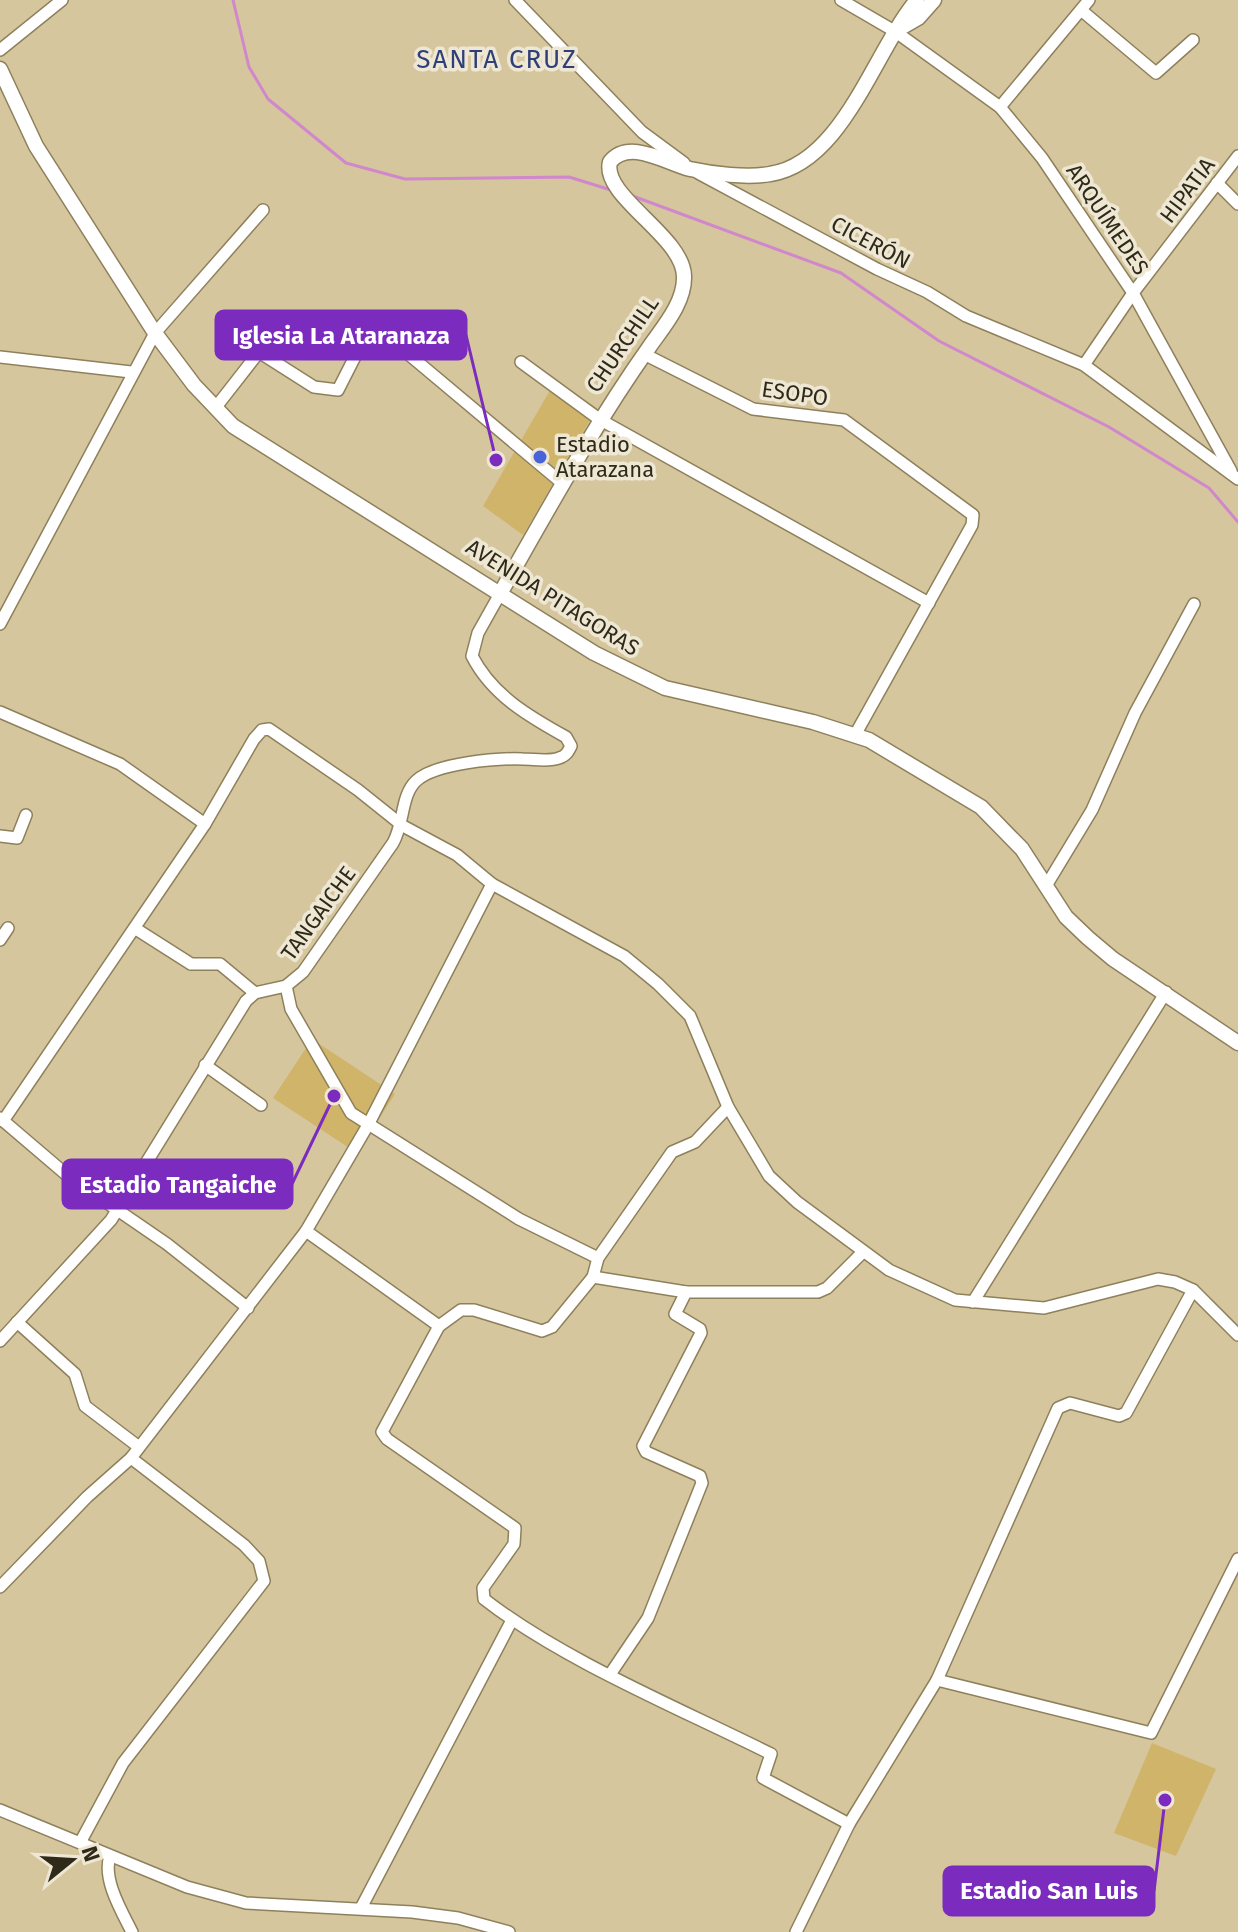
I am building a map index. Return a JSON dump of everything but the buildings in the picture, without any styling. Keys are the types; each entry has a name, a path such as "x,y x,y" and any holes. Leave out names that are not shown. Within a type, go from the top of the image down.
{"main road":[{"path":"691,169 756,176 786,170 807,160 837,127 917,0"},
{"path":"896,32 918,18 934,0"},
{"name":"AVENIDA PITAGORAS","path":"0,69 36,146 155,333 194,385 233,426 594,653 665,688 869,740 981,807 1022,849 1066,917 1088,938 1113,959 1238,1043"},
{"name":"CHURCHILL","path":"501,592 599,419 679,300 683,267 676,251 618,188 608,168 613,158 630,152 691,169"}],"street":[{"path":"0,50 62,0"},
{"name":"CICERÓN","path":"515,0 642,132 691,169 877,269 927,292 966,316 1084,365 1235,476"},
{"name":"ARQUÍMEDES","path":"841,0 896,32 1000,107 1042,158 1133,293 1235,476"},
{"path":"1000,107 1089,0"},
{"path":"1081,10 1156,73 1193,40"},
{"name":"HIPATIA","path":"1084,365 1133,293 1238,156"},
{"path":"1217,183 1238,204"},
{"path":"0,624 21,579 93,455 131,372 155,333 263,210"},
{"path":"216,407 259,352 314,387 338,390 368,331 376,327 562,483"},
{"name":"ESOPO","path":"644,354 753,409 844,420 971,512 972,525 929,603"},
{"path":"0,357 131,372"},
{"path":"521,362 599,419 929,603 855,735"},
{"name":"TANGAICHE","path":"255,993 286,986 303,972 403,826 406,795 415,781 430,772 495,759 556,760 567,755 571,746 566,737 504,698 484,680 472,656 478,633 501,592"},
{"path":"1046,886 1092,810 1135,713 1194,604"},
{"path":"0,712 120,764 205,824"},
{"path":"248,1308 116,1207 68,1176 1,1119 136,929 205,824 254,739 262,730 269,729 358,790 403,826 457,855 492,884 624,956 658,984 690,1016 728,1107 769,1176 889,1270 936,1292 973,1302 1044,1308 1158,1279 1175,1282 1193,1290 1238,1335"},
{"path":"0,836 17,838 26,815"},
{"path":"0,1587 87,1497 131,1458 306,1231 368,1125 492,884"},
{"path":"0,940 8,928"},
{"path":"0,1341 111,1220 116,1207 205,1065 246,1001 255,993 220,964 191,964 136,929"},
{"path":"286,986 291,1009 332,1085 351,1113 519,1219 598,1258"},
{"path":"973,1302 1166,992"},
{"path":"205,1065 261,1105"},
{"path":"728,1107 695,1142 672,1152 598,1258 593,1277 549,1329 536,1331 469,1309 439,1326 382,1432 387,1439 512,1522 516,1533 514,1544 482,1591 484,1599 512,1620 771,1754 763,1778 849,1824"},
{"path":"306,1231 439,1326"},
{"path":"593,1277 686,1292 818,1292 827,1288 863,1252"},
{"path":"796,1932 849,1824 937,1680 1058,1408 1070,1403 1119,1416 1126,1413 1193,1290"},
{"path":"611,1673 648,1618 702,1483 700,1476 646,1452 643,1446 701,1333 700,1329 675,1314 686,1292"},
{"path":"17,1322 75,1374 85,1406 139,1447"},
{"path":"81,1841 123,1763 264,1581 259,1561 244,1545 131,1458"},
{"path":"937,1680 1151,1733 1238,1559"},
{"path":"361,1908 512,1620"},
{"path":"0,1810 187,1887 246,1903 361,1908 458,1918 509,1932"},
{"path":"110,1856 108,1866 114,1890 132,1932"}],"shaded area":[{"path":"556,380 597,408 523,535 483,506"},
{"path":"312,1039 395,1094 357,1153 273,1098"},
{"path":"1152,1743 1216,1769 1176,1856 1114,1833"}],"waterway":[{"path":"233,0 249,67 268,99 346,163 405,179 569,177 611,190"},
{"path":"630,195 841,273 939,341 1109,427 1209,488 1238,522"}],"place":[{"name":"Estadio Atarazana","path":"540,457"},
{"name":"Iglesia La Ataranaza","path":"496,460"},
{"name":"Estadio Tangaiche","path":"334,1096"},
{"name":"Estadio San Luis","path":"1165,1800"}],"district":[{"name":"SANTA CRUZ","path":"497,59"}]}
